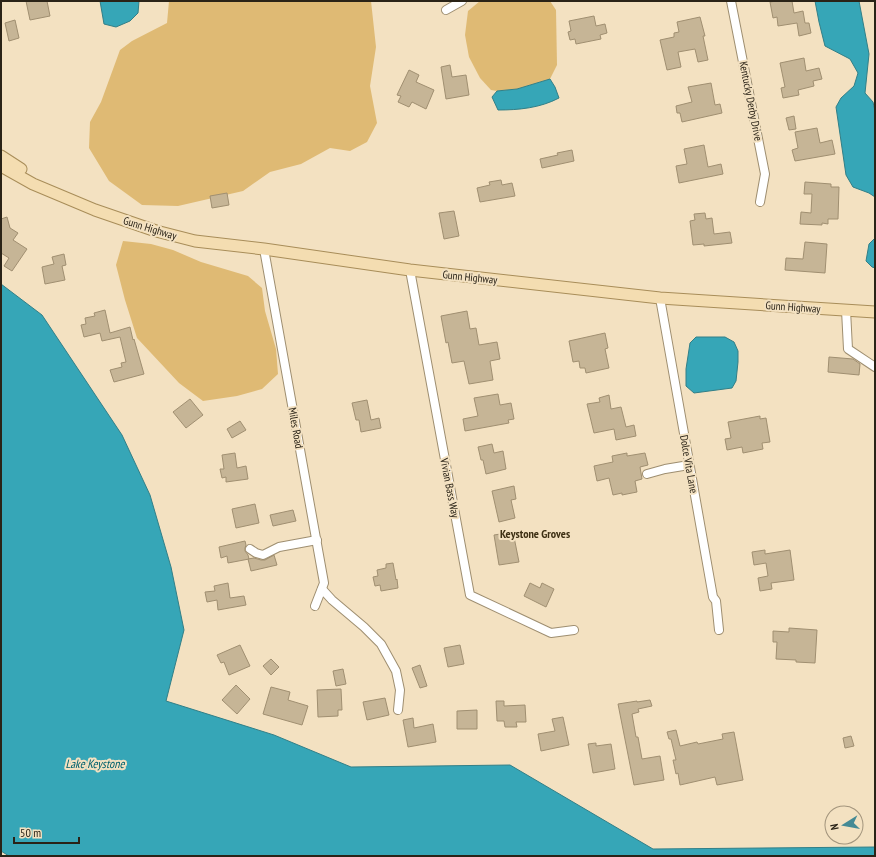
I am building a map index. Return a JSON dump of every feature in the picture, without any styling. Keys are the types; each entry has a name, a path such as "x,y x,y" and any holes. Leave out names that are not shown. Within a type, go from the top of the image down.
{"main road":[{"name":"Gunn Highway","path":"1,156 73,200"},
{"name":"Gunn Highway","path":"1,166 33,184 123,220 156,231 195,240 410,270 660,298 875,312"}],"street":[{"path":"446,10 462,1"},
{"name":"Kentucky Derby Drive","path":"731,1 765,174 760,202"},
{"name":"Miles Road","path":"264,249 324,583 315,606"},
{"name":"Vivian Bass Way","path":"410,270 470,595 550,634 574,630"},
{"name":"Dolce Vita Lane","path":"660,298 713,597 716,601 719,630"},
{"path":"846,310 848,349 875,367"},
{"path":"647,474 689,465"},
{"path":"250,549 263,554 279,548 317,540"},
{"path":"322,589 332,600 364,627 381,644 396,671 400,690 398,710"}],"shaded area":[{"path":"169,1 371,1 376,47 370,86 377,123 367,142 350,151 330,148 301,164 270,172 243,191 178,206 142,205 109,181 89,148 90,122 101,102 120,50 132,41 167,23"},
{"path":"480,1 550,1 556,10 557,65 550,79 517,89 497,91 491,90 480,78 469,57 465,35 468,11"},
{"path":"123,241 151,244 173,250 201,262 248,276 262,288 265,311 276,349 278,374 262,389 237,396 203,401 179,383 137,338 116,265"}],"water":[{"path":"100,1 139,1 138,13 130,21 116,27 104,24"},
{"path":"815,1 859,1 869,54 865,93 873,102 875,111 875,197 853,187 846,175 836,107 841,98 854,86 858,73 850,59 825,46"},
{"path":"550,79 559,98 544,104 522,109 498,110 492,97 497,91 517,89"},
{"path":"875,238 875,268 866,261 869,244"},
{"name":"Lake Keystone","path":"1,284 42,315 122,435 150,495 171,567 184,630 166,701 274,735 351,767 510,765 653,849 875,847 875,856 9,856 1,851"},
{"path":"696,337 725,337 734,342 738,351 738,362 736,381 732,388 694,393 686,386 686,369 690,343"}],"building":[{"path":"26,1 47,1 50,16 30,20"},
{"path":"792,1 794,13 803,11 805,23 809,23 811,33 799,36 797,23 778,26 777,17 773,18 770,2"},
{"path":"594,16 596,26 605,24 607,33 600,35 601,39 576,44 575,39 570,40 568,32 571,31 569,21"},
{"path":"700,17 705,36 703,36 708,60 698,62 695,49 678,52 681,67 667,70 660,40 674,37 674,33 679,32 677,22"},
{"path":"15,20 19,38 9,41 5,23"},
{"path":"804,58 806,71 819,68 822,79 813,81 814,86 798,90 799,95 783,98 781,88 785,87 780,63"},
{"path":"450,65 452,77 466,75 469,95 446,99 441,67"},
{"path":"409,70 419,75 416,82 434,90 426,109 412,102 409,107 398,102 401,96 397,95"},
{"path":"711,83 715,105 720,104 722,113 682,122 680,113 677,113 676,106 692,102 688,87"},
{"path":"794,116 796,129 789,130 786,118"},
{"path":"817,128 820,143 832,140 835,154 795,161 792,150 798,148 795,132"},
{"path":"704,145 708,167 721,164 723,174 679,183 676,166 687,164 684,149"},
{"path":"572,150 574,161 542,168 540,159"},
{"path":"501,180 502,185 512,183 515,196 480,202 477,188 490,185 489,182"},
{"path":"805,182 831,184 831,187 839,187 838,219 828,219 828,224 822,223 822,225 800,224 801,212 811,213 812,194 804,194"},
{"path":"227,193 229,205 212,208 210,196"},
{"path":"454,211 459,236 444,239 439,213"},
{"path":"705,213 706,219 712,218 714,234 730,232 732,243 704,246 704,244 693,245 690,221 695,220 694,214"},
{"path":"7,217 10,228 18,233 13,240 27,249 12,271 4,266 9,258 1,253 1,219"},
{"path":"805,242 827,244 825,273 785,270 786,258 803,259"},
{"path":"64,254 66,265 62,266 65,280 45,284 42,267 54,264 52,257"},
{"path":"105,310 110,333 130,327 144,374 114,382 110,370 122,367 121,363 126,362 120,337 102,341 100,333 84,337 81,325 86,324 85,318 95,316 94,313"},
{"path":"467,311 470,329 476,328 479,345 497,342 500,359 490,361 493,380 469,384 464,361 452,363 448,342 446,343 441,316"},
{"path":"605,333 608,348 605,349 609,368 586,373 585,368 580,368 579,361 573,362 569,341"},
{"path":"829,357 853,359 860,364 859,375 828,372"},
{"path":"498,394 500,405 511,403 514,419 508,420 509,423 465,431 463,419 478,416 474,398"},
{"path":"609,395 611,409 621,407 626,427 634,425 636,436 616,440 614,429 594,433 587,404 600,402 599,398"},
{"path":"190,399 203,415 186,428 173,412"},
{"path":"367,400 371,420 379,418 381,428 361,432 359,420 356,420 352,403"},
{"path":"760,416 760,419 766,418 770,442 762,443 763,449 743,453 742,447 727,450 725,439 731,438 728,422"},
{"path":"240,421 246,430 232,438 227,429"},
{"path":"492,444 494,453 503,451 506,469 486,474 478,447"},
{"path":"235,453 237,468 246,466 248,479 226,482 226,477 222,478 220,469 224,469 222,455"},
{"path":"627,453 627,456 645,453 648,465 640,467 642,479 635,481 637,492 613,495 609,478 597,481 594,466 613,462 612,456"},
{"path":"514,486 516,499 511,500 515,518 499,522 492,491"},
{"path":"255,504 259,523 236,528 232,509"},
{"path":"293,510 296,521 273,526 270,515"},
{"path":"513,532 519,562 499,565 494,535"},
{"path":"245,541 245,551 249,559 228,563 227,556 221,558 219,547"},
{"path":"765,550 765,554 790,550 794,580 771,583 772,589 760,591 758,578 768,576 766,563 754,565 752,552"},
{"path":"274,555 277,565 251,571 248,559 254,558 265,560"},
{"path":"393,563 398,588 381,591 380,585 375,586 373,577 378,576 377,570 386,568 386,564"},
{"path":"228,583 230,598 244,596 246,605 218,610 217,600 207,602 205,592 215,591 214,586"},
{"path":"530,583 540,588 542,583 554,589 546,607 524,596"},
{"path":"789,628 817,630 815,663 776,659 777,642 773,642 773,631 789,632"},
{"path":"240,645 250,666 229,675 224,662 221,663 217,655"},
{"path":"460,645 464,664 448,667 444,648"},
{"path":"271,659 279,667 271,675 263,666"},
{"path":"420,665 427,686 420,688 412,668"},
{"path":"343,669 346,684 336,686 333,671"},
{"path":"236,685 250,699 237,714 222,700"},
{"path":"271,687 290,692 288,700 308,706 302,725 263,714"},
{"path":"341,689 342,710 338,710 338,716 318,717 317,690"},
{"path":"385,698 389,715 367,720 363,702"},
{"path":"650,700 652,706 638,709 639,712 632,714 636,737 638,737 642,759 660,756 664,780 634,785 618,704"},
{"path":"496,701 504,701 504,706 525,705 526,722 516,722 517,727 505,727 504,721 497,721"},
{"path":"477,710 477,729 457,729 457,711"},
{"path":"563,717 569,745 541,751 538,734 555,731 552,719"},
{"path":"413,718 414,728 433,724 436,742 408,747 403,720"},
{"path":"676,730 680,746 697,742 698,744 723,739 722,734 734,732 743,780 717,785 715,777 680,785 678,773 676,774 673,760 676,760 671,739 669,739 667,732"},
{"path":"851,736 854,746 845,748 843,738"},
{"path":"596,743 596,746 611,744 615,769 593,773 588,744"}],"district":[{"name":"Keystone Groves","path":"535,533"}]}
